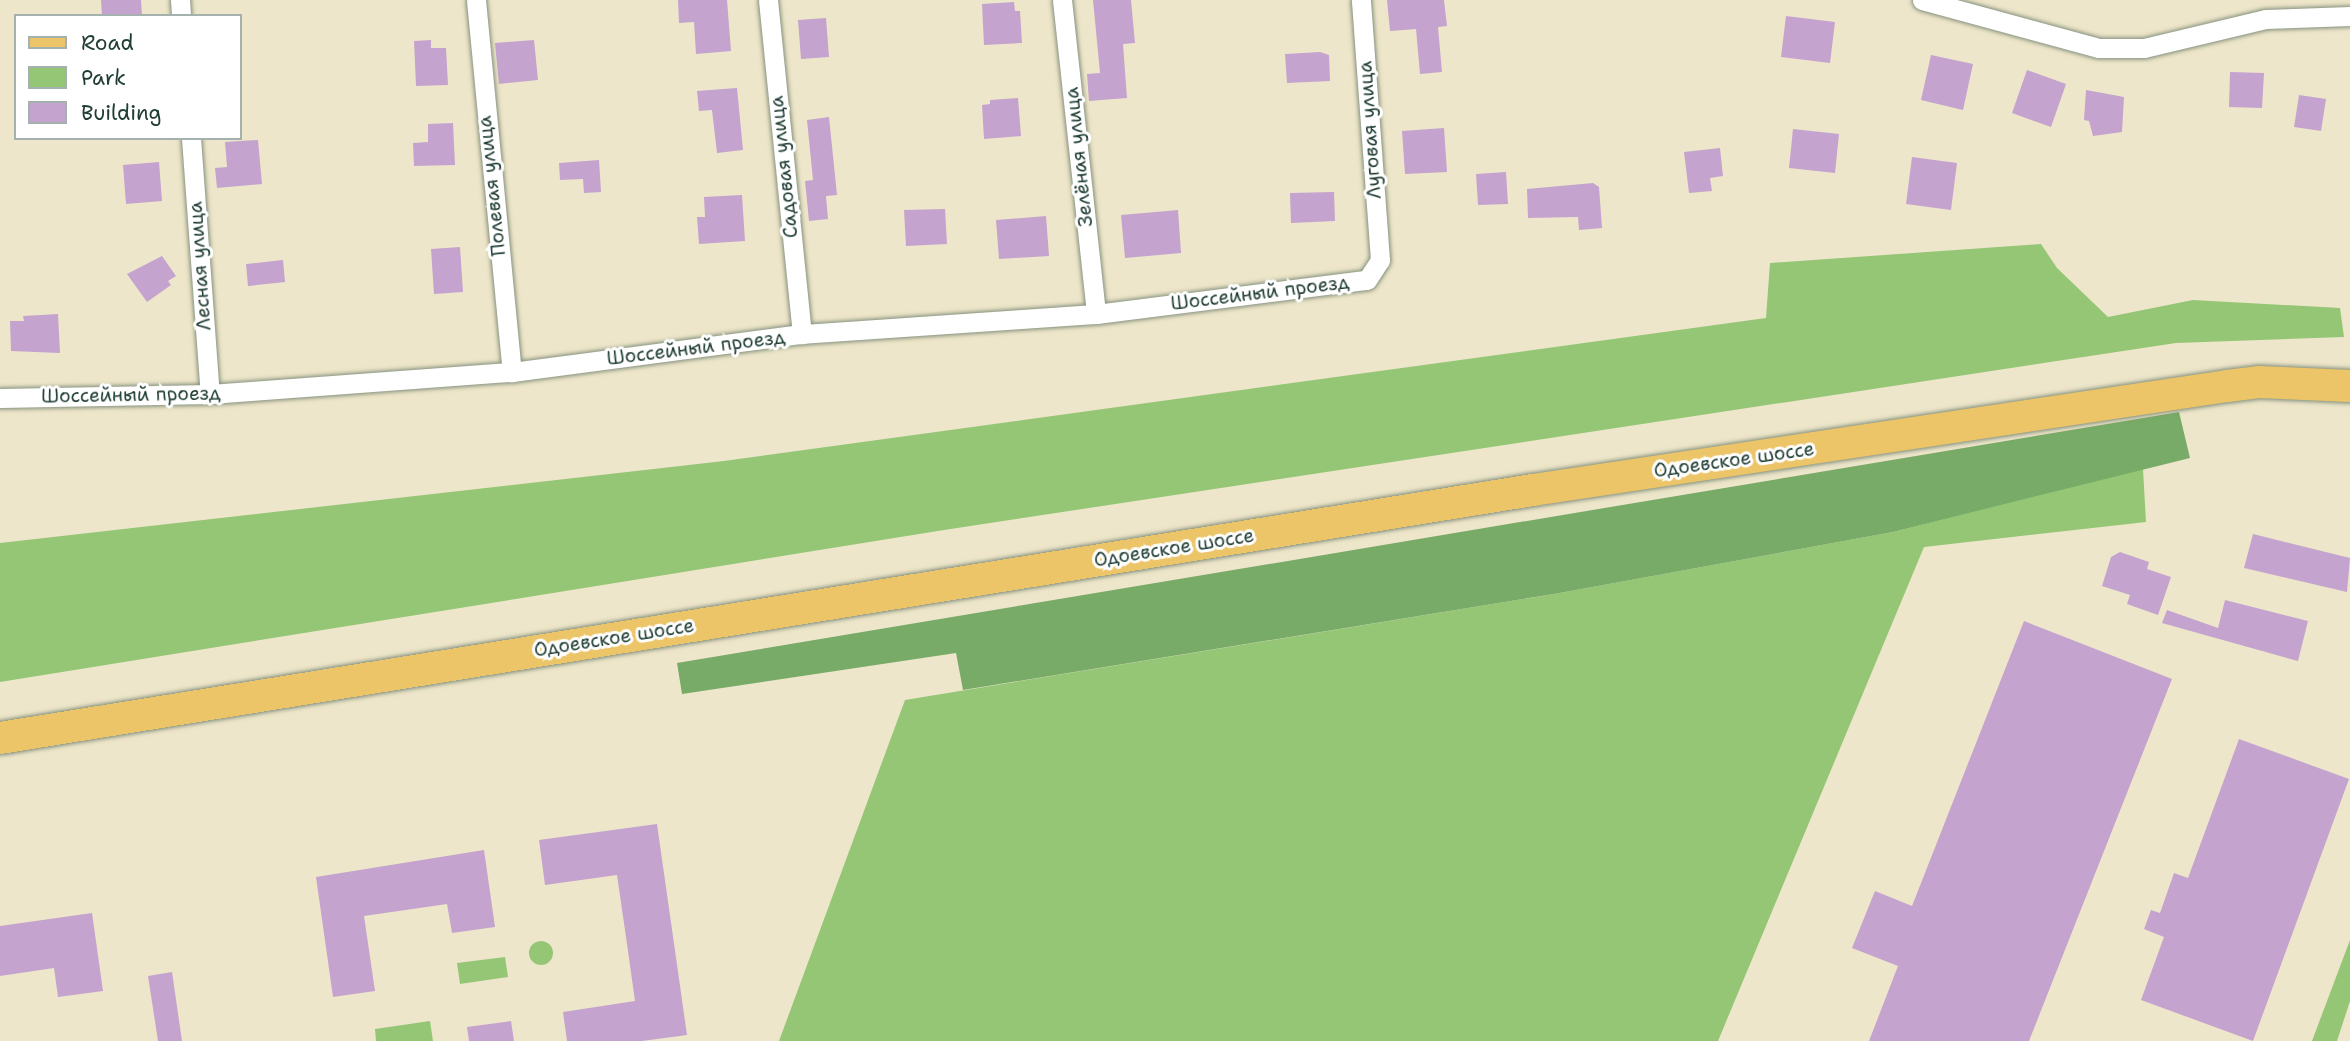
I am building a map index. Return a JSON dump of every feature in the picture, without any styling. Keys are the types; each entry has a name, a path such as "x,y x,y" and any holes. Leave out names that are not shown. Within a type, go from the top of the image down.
{"main road":[{"name":"Одоевское шоссе","path":"0,738 1588,482 2238,385 2350,386"}],"street":[{"name":"Полевая улица","path":"475,0 512,372"},
{"name":"Садовая улица","path":"768,0 802,334"},
{"name":"Зелёная улица","path":"1062,0 1096,314"},
{"name":"Луговая улица","path":"1361,0 1380,260"},
{"path":"1922,0 2099,48 2144,48 2266,19 2350,16"},
{"name":"Лесная улица","path":"191,140 210,394"},
{"name":"Шоссейный проезд","path":"0,398 210,394 512,372 802,334 1096,314 1367,280 1380,260"}],"green space":[{"path":"2041,244 2057,268 2108,317 2193,300 2340,308 2344,337 2176,343 944,530 0,682 0,543 724,461 1766,318 1770,263"},
{"path":"2179,412 2190,458 1893,532 1554,594 963,690 956,653 682,694 677,663"},
{"path":"2143,469 2146,522 1924,547 1718,1041 779,1041 905,700 1554,594 1893,532"},
{"path":"2350,940 2350,1001 2337,1041 2312,1041"},
{"path":"541,941 550,944 553,953 550,962 541,965 532,962 529,953 532,944"},
{"path":"505,957 508,977 460,984 457,963"},
{"path":"430,1021 433,1041 376,1041 375,1029"}],"building":[{"path":"101,0 141,0 142,14 102,14"},
{"path":"678,0 727,0 731,51 696,54 694,22 679,23"},
{"path":"1093,0 1131,0 1135,43 1123,44 1127,98 1089,101 1087,74 1100,73"},
{"path":"1387,0 1444,0 1447,26 1438,27 1442,72 1420,74 1416,29 1390,31"},
{"path":"1014,2 1015,11 1020,11 1022,43 984,45 982,4"},
{"path":"1786,16 1835,22 1830,63 1781,57"},
{"path":"826,18 829,57 801,59 798,20"},
{"path":"431,40 431,48 446,48 448,85 416,86 414,41"},
{"path":"534,40 538,80 499,84 495,43"},
{"path":"1320,52 1329,55 1330,81 1287,83 1285,54"},
{"path":"1931,55 1973,64 1963,110 1921,100"},
{"path":"2027,70 2066,84 2051,127 2012,113"},
{"path":"2230,72 2264,73 2262,108 2229,107"},
{"path":"737,88 743,150 717,153 712,110 699,111 697,91"},
{"path":"2086,90 2124,97 2122,132 2093,136 2089,121 2084,120"},
{"path":"2299,95 2326,99 2321,131 2294,127"},
{"path":"1018,98 1021,136 984,139 982,105 990,104 990,100"},
{"path":"829,117 837,195 826,196 828,219 809,221 805,181 813,180 807,120"},
{"path":"453,123 455,165 414,166 413,143 428,142 428,124"},
{"path":"1444,128 1447,172 1405,174 1402,131"},
{"path":"1793,129 1839,134 1835,173 1789,168"},
{"path":"258,140 262,184 217,188 215,168 227,167 225,142"},
{"path":"1720,148 1723,176 1710,178 1712,191 1689,193 1684,152"},
{"path":"1912,157 1957,163 1951,210 1906,204"},
{"path":"599,160 601,192 584,193 583,179 560,180 559,163"},
{"path":"159,162 162,201 126,204 123,165"},
{"path":"1506,172 1508,204 1478,205 1476,174"},
{"path":"1593,183 1599,187 1602,228 1579,230 1578,217 1528,218 1527,189"},
{"path":"1334,192 1335,221 1291,223 1290,193"},
{"path":"742,195 745,241 699,244 697,217 705,217 704,197"},
{"path":"945,209 947,244 906,246 904,210"},
{"path":"1178,210 1181,253 1125,258 1121,215"},
{"path":"1046,216 1049,256 999,259 996,220"},
{"path":"460,247 463,292 434,294 431,249"},
{"path":"162,256 176,276 168,281 171,285 147,302 127,274"},
{"path":"283,260 285,282 248,286 246,264"},
{"path":"58,314 60,353 11,351 10,321 24,321 23,316"},
{"path":"2253,534 2350,558 2347,592 2244,568"},
{"path":"2120,552 2149,562 2147,569 2171,577 2158,615 2127,604 2130,595 2102,586 2111,557"},
{"path":"2225,600 2308,621 2298,661 2162,623 2167,610 2218,628"},
{"path":"2024,621 2172,679 2029,1041 1869,1041 1898,966 1852,948 1875,891 1912,906"},
{"path":"2239,739 2349,779 2253,1041 2141,1000 2164,937 2144,929 2151,910 2160,913 2174,873 2188,878"},
{"path":"657,824 687,1035 642,1041 567,1041 563,1012 635,1001 617,875 545,885 539,840"},
{"path":"484,850 495,927 452,933 447,904 364,916 375,991 333,997 316,877"},
{"path":"92,913 103,991 58,997 54,968 0,976 0,926"},
{"path":"172,972 182,1041 158,1041 148,976"},
{"path":"511,1021 514,1041 469,1041 467,1027"}]}
